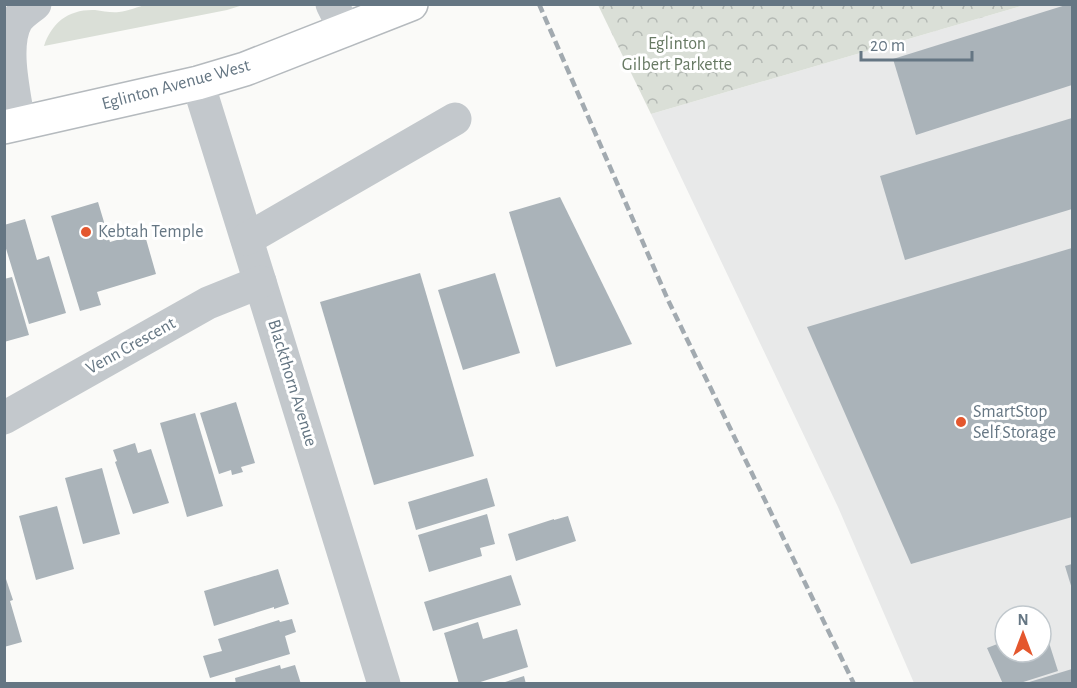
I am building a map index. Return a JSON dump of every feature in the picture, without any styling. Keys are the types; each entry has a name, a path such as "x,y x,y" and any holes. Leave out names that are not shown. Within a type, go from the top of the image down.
{"main road":[{"name":"Eglinton Avenue West","path":"12,125 198,84 245,69 338,17 411,4"}],"street":[{"path":"12,125 10,40 17,20 35,4"},
{"name":"Blackthorn Avenue","path":"198,84 384,684"},
{"path":"247,239 455,119"},
{"name":"Venn Crescent","path":"4,418 208,303 261,282"}],"shaded area":[{"path":"1025,5 1072,5 1072,683 914,683 838,507 651,114"}],"green space":[{"path":"147,4 243,5 44,46 57,24 77,12 95,10 119,12"},
{"name":"Eglinton Gilbert Parkette","path":"598,5 1025,5 651,114"}],"building":[{"path":"1072,4 1072,85 916,135 893,59"},
{"path":"1072,118 1072,209 905,260 880,176"},
{"path":"560,197 632,344 556,367 509,212"},
{"path":"98,202 110,242 144,232 156,274 97,292 101,305 80,311 51,216"},
{"path":"25,219 37,260 49,256 66,313 29,324 4,242 4,225"},
{"name":"SmartStop Self Storage","path":"1072,248 1072,517 911,564 807,327"},
{"path":"420,273 474,456 374,485 320,302"},
{"path":"495,273 520,353 463,370 438,290"},
{"path":"12,277 29,335 4,342 4,279"},
{"path":"236,402 255,463 241,467 243,472 232,475 231,470 219,474 200,413"},
{"path":"195,413 223,506 187,517 160,423"},
{"path":"135,443 138,453 151,449 169,503 133,514 113,450"},
{"path":"102,468 120,534 83,544 65,478"},
{"path":"487,478 495,506 416,530 408,502"},
{"path":"57,506 74,569 36,580 19,516"},
{"path":"487,514 495,544 480,548 482,556 429,572 418,535"},
{"path":"568,516 576,541 516,561 508,534"},
{"path":"1072,564 1072,589 1065,566"},
{"path":"278,569 289,604 214,626 204,591"},
{"path":"4,573 13,600 10,601 22,642 4,647"},
{"path":"511,575 521,605 433,631 424,602"},
{"path":"292,619 296,632 285,636 290,654 210,678 203,656 222,651 218,639 279,620 280,622"},
{"path":"478,622 483,639 517,629 528,667 474,684 459,684 444,633"},
{"path":"993,646 993,662 987,648"},
{"path":"1053,655 1058,671 1017,684 1003,684 994,664 1053,664"},
{"path":"280,665 281,669 295,665 301,684 236,684 235,678"},
{"path":"1072,669 1072,684 1026,684 1026,683"},
{"path":"524,676 526,684 502,684 502,683"}],"railway":[{"path":"539,4 668,300 854,684"}],"place":[{"name":"Kebtah Temple","path":"86,232"},
{"name":"SmartStop Self Storage","path":"961,422"}]}
